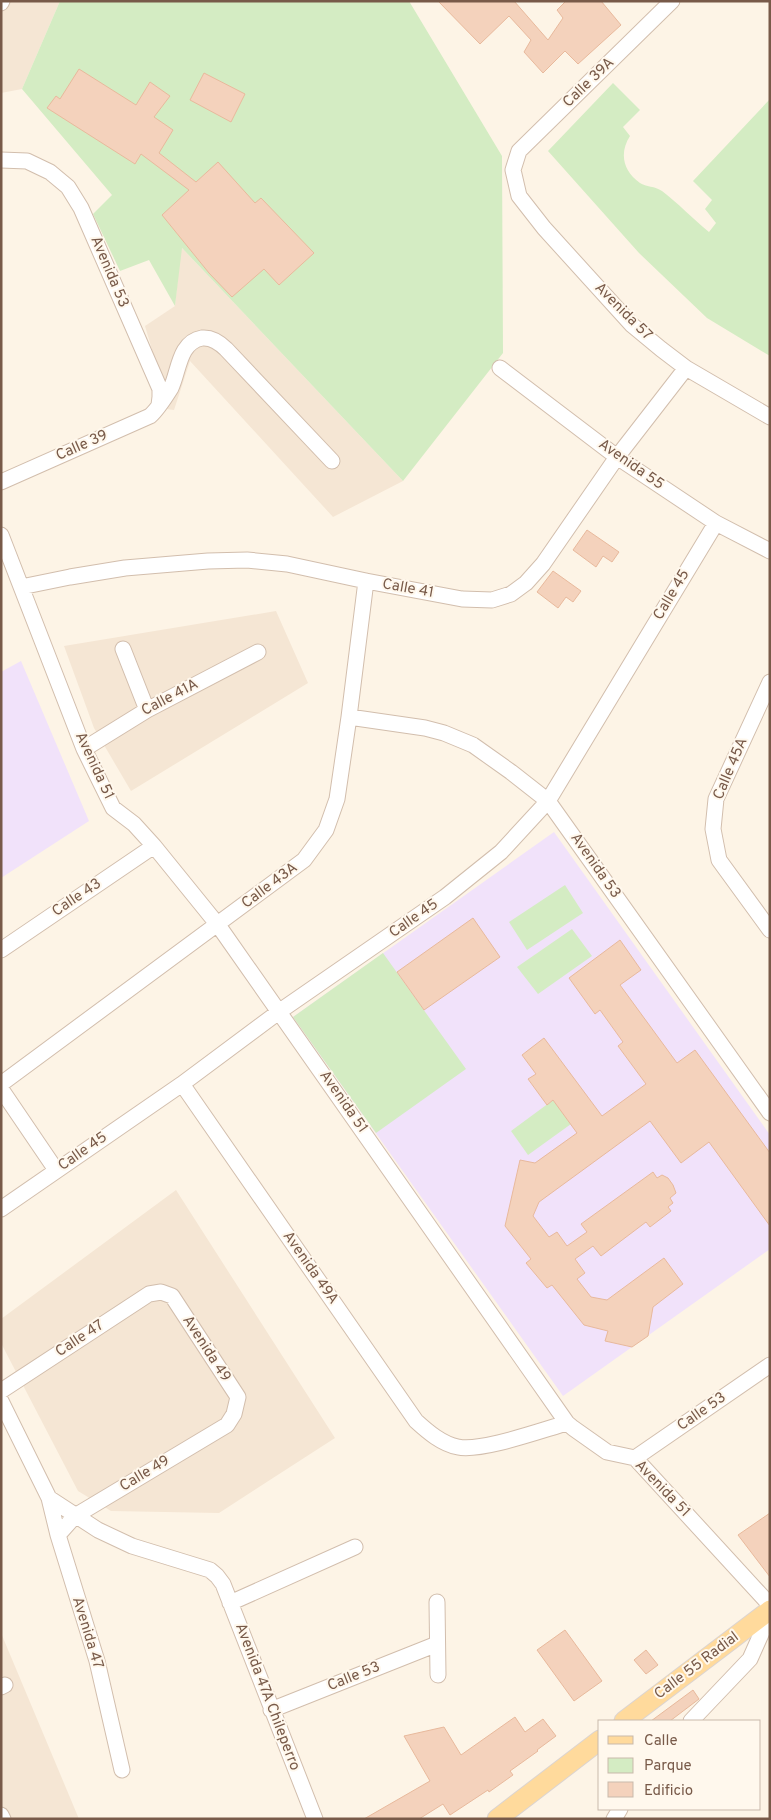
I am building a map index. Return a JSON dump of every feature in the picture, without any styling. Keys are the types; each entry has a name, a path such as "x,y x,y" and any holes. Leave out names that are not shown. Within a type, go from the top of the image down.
{"main road":[{"name":"Calle 55 Radial","path":"625,1720 770,1610"},
{"path":"497,1819 598,1742"}],"street":[{"name":"Calle 39A","path":"513,170 519,151 672,1"},
{"name":"Avenida 53","path":"1,160 27,161 50,172 68,188 81,208 160,389 159,405"},
{"name":"Avenida 57","path":"513,170 519,196 544,228 632,325 686,368 770,417"},
{"name":"Calle 39","path":"1,482 150,416 156,411 170,388 183,354 189,345 199,339 206,338 216,340 226,348 332,461"},
{"name":"Avenida 55","path":"500,368 617,457 716,522 770,551"},
{"name":"Calle 41","path":"21,587 125,568 208,561 247,560 287,564 462,599 492,600 511,594 526,583 543,564 617,457 686,368"},
{"name":"Calle 45","path":"1,1208 182,1084 280,1011 445,896 501,852 548,801 716,522"},
{"name":"Avenida 51","path":"1,535 84,749 113,808 134,824 154,846 218,925 567,1422 572,1428 607,1452 635,1458 770,1605"},
{"name":"Calle 43A","path":"1,1084 304,860 326,830 337,798 366,581"},
{"path":"124,649 147,710"},
{"name":"Calle 41A","path":"84,749 147,710 258,652"},
{"name":"Calle 45A","path":"770,682 716,799 713,829 719,860 770,930"},
{"name":"Avenida 53","path":"349,717 425,728 473,745 548,801 770,1113"},
{"name":"Calle 43","path":"1,950 154,846"},
{"name":"Avenida 49A","path":"182,1084 416,1421 429,1434 459,1447 478,1448 567,1422"},
{"path":"1,1089 56,1170"},
{"name":"Calle 47","path":"1,1391 149,1294 161,1292"},
{"name":"Avenida 49","path":"161,1292 172,1296 238,1397 234,1414"},
{"name":"Calle 53","path":"635,1458 770,1365"},
{"name":"Avenida 47","path":"1,1401 49,1498 58,1535 97,1661 122,1770"},
{"name":"Calle 49","path":"58,1535 75,1516 227,1425 234,1414"},
{"path":"49,1498 75,1516"},
{"name":"Avenida 47A Chileperro","path":"75,1516 98,1530 132,1546 210,1570 218,1576 223,1584 315,1819"},
{"path":"230,1603 355,1547"},
{"path":"437,1602 438,1676"},
{"path":"692,1720 750,1659 770,1614"},
{"name":"Calle 53","path":"271,1710 437,1644"}],"shaded area":[{"path":"1,1 60,1 22,89 1,93"},
{"path":"181,247 403,481 333,517 190,361 174,410 166,409 163,387 145,326 175,306"},
{"path":"276,611 308,683 131,791 94,728 64,646"},
{"path":"21,661 89,821 1,878 1,672"},
{"path":"554,832 770,1135 770,1249 563,1396 293,1017"},
{"path":"176,1190 335,1438 219,1513 111,1511 78,1491 1,1343 1,1319"},
{"path":"1,1633 79,1819 1,1819"}],"green space":[{"path":"60,1 409,1 502,156 503,353 403,481 182,248 175,306 149,260 120,271 93,214 112,195 22,89"},
{"path":"613,83 640,110 623,127 630,136 624,155 626,167 640,183 662,191 709,232 716,223 705,209 712,200 693,181 770,99 770,356 707,318 639,253 548,151"},
{"path":"565,885 583,913 527,950 509,922"},
{"path":"572,929 592,956 538,994 517,967"},
{"path":"383,953 466,1069 376,1133 293,1017"},
{"path":"553,1100 571,1124 528,1155 511,1131"}],"building":[{"path":"438,1 514,1 548,40 563,18 557,10 566,1 601,1 621,25 578,64 565,51 543,73 524,52 531,40 509,16 480,44"},
{"path":"79,69 136,105 150,82 170,96 154,117 173,130 159,153 196,182 218,162 255,203 261,198 314,253 279,285 264,269 232,297 209,273 162,215 189,190 141,154 135,164 47,108 56,96 60,99"},
{"path":"204,73 245,94 231,122 190,100"},
{"path":"587,530 619,552 612,562 603,556 596,567 573,550"},
{"path":"553,571 581,591 573,602 566,597 558,608 537,592"},
{"path":"473,918 500,957 424,1010 397,972"},
{"path":"620,940 641,970 620,985 677,1063 695,1050 770,1153 770,1226 709,1142 681,1163 650,1121 539,1202 533,1216 549,1237 557,1232 567,1246 587,1232 581,1224 653,1172 657,1178 662,1175 668,1178 673,1185 676,1193 670,1198 673,1203 668,1207 671,1211 650,1227 646,1222 601,1256 593,1246 575,1259 585,1273 577,1279 591,1297 607,1300 664,1258 683,1284 653,1307 648,1336 632,1347 605,1341 608,1331 584,1325 552,1285 547,1288 526,1263 531,1259 505,1226 520,1160 535,1163 577,1133 553,1100 547,1105 528,1079 536,1074 522,1055 544,1038 602,1116 646,1084 618,1046 623,1042 600,1010 595,1014 569,978"},
{"path":"770,1513 770,1577 738,1535"},
{"path":"565,1630 602,1681 574,1701 537,1650"},
{"path":"646,1650 658,1665 646,1674 634,1660"},
{"path":"693,1690 699,1699 671,1720 652,1720"},
{"path":"515,1717 525,1732 543,1719 556,1736 510,1771 513,1775 489,1792 488,1790 450,1815 443,1804 419,1819 364,1819 430,1781 404,1736 444,1727 461,1755"}]}
